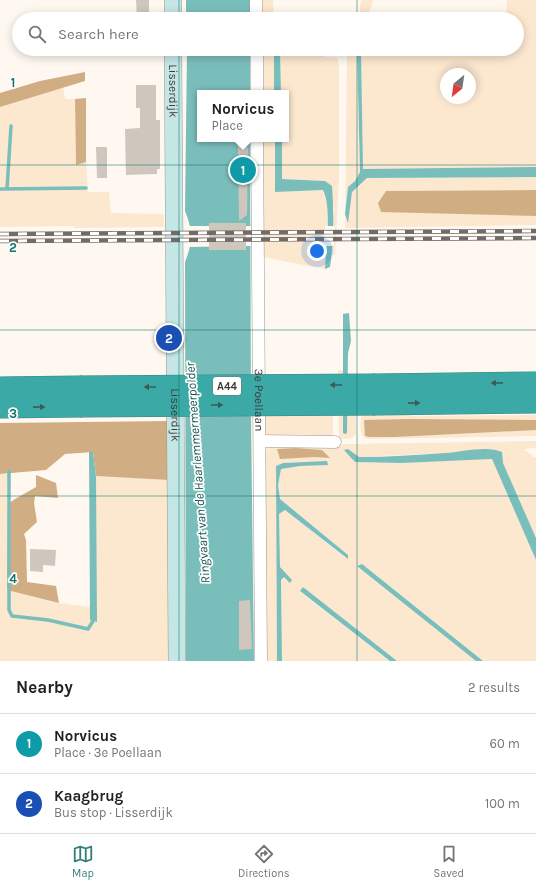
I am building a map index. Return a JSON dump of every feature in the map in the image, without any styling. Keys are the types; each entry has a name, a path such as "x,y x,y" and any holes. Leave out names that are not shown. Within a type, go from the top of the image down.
{"highway":[{"name":"A44","path":"0,407 80,397 375,394 536,383"},
{"name":"A44","path":"0,388 80,397"},
{"name":"A44","path":"375,394 536,402"}],"street":[{"path":"173,0 173,12"},
{"path":"256,0 256,12"},
{"name":"Lisserdijk","path":"173,56 177,661"},
{"path":"256,56 257,90"},
{"name":"3e Poellaan","path":"257,142 261,661"},
{"path":"260,441 335,442"}],"shaded area":[{"path":"260,0 273,0 274,12 260,12"},
{"path":"362,0 373,0 369,12 360,12"},
{"path":"507,0 536,0 536,167 363,169 361,56 524,56 524,12 506,12"},
{"path":"261,56 274,56 274,90 261,90"},
{"path":"280,56 324,56 338,58 339,179 335,255 332,255 334,207 325,181 282,179 282,142 289,142 289,90 281,90"},
{"path":"347,56 357,56 360,172 355,181 348,187 347,222 352,192 367,178 536,177 536,190 386,191 499,214 536,216 536,225 345,228"},
{"path":"85,72 85,81 0,107 0,93 40,81"},
{"path":"63,87 65,99 75,99 76,165 86,162 88,192 109,192 111,213 164,214 164,227 0,227 0,107"},
{"path":"86,98 86,162 76,165 75,99"},
{"path":"262,142 275,142 275,192 323,190 326,198 328,217 325,269 262,257"},
{"path":"536,190 536,216 381,212 378,203 386,191"},
{"path":"338,370 344,370 343,433 347,433 348,378 355,378 356,433 349,439 339,439"},
{"path":"380,410 413,416 536,415 536,420 365,420 365,436 396,437 536,430 536,436 367,439 361,431 362,411"},
{"path":"264,415 333,415 333,437 273,439 264,435"},
{"path":"364,420 536,420 536,430 396,437 365,436"},
{"path":"169,421 169,480 96,476 93,452 65,454 46,470 0,474 0,423"},
{"path":"536,441 536,448 524,449 536,457 536,538 503,463 484,449 446,453 359,457 348,449 355,462 402,463 492,459 536,560 536,661 483,661 362,564 358,566 476,661 397,661 303,587 300,592 390,661 282,661 281,580 284,577 280,567 279,514 285,510 347,559 348,555 280,499 278,485 281,469 300,466 327,465 327,461 283,463 276,466 277,661 264,661 264,453 266,450 272,446 283,445"},
{"path":"296,448 322,450 330,458 315,457 280,459 277,449"},
{"path":"0,474 8,474 8,590 59,603 90,607 90,620 96,622 96,476 169,480 170,661 0,661"},
{"path":"36,475 56,483 58,498 35,496 34,503 37,522 24,534 26,540 27,582 56,586 59,603 7,590 8,504 36,487"}],"water":[{"path":"186,0 250,0 250,12 186,12"},
{"name":"Ringvaart van de Haarlemmermeerpolder","path":"187,56 250,56 250,90 197,90 197,142 250,142 254,661 186,661 185,262 190,248 191,231 185,211"},
{"path":"274,56 280,56 281,90 274,90"},
{"path":"357,56 361,56 363,169 536,167 536,177 367,178 352,192 348,223 345,214 348,187 355,181 360,172"},
{"path":"275,142 282,142 282,179 325,181 332,186 333,227 330,267 325,269 328,217 326,198 323,190 275,192"},
{"path":"349,313 351,341 348,353 347,433 345,434 343,433 343,314"},
{"path":"348,449 359,457 445,453 482,449 502,452 503,463 536,538 536,560 492,459 402,463 355,462 344,450"},
{"path":"89,452 93,452 96,476 97,622 90,620"},
{"path":"327,461 328,465 300,466 281,469 278,485 280,499 348,555 348,559 285,510 279,514 280,567 292,580 290,583 284,577 281,580 282,661 277,661 276,466 283,463"},
{"path":"362,564 483,661 476,661 357,566"},
{"path":"303,587 397,661 390,661 300,591"}],"pier":[{"path":"188,226 252,226 252,246 188,247"},
{"path":"325,226 335,226 334,246 324,246"}],"building":[{"path":"136,0 149,0 149,12 137,12"},
{"path":"136,85 156,85 156,120 160,120 160,169 157,169 157,174 126,175 125,129 140,128 140,108 136,108"},
{"path":"238,145 245,145 248,148 247,215 239,221"},
{"path":"96,147 107,147 107,178 97,178"},
{"path":"209,223 246,223 246,250 209,250"},
{"path":"30,549 56,550 55,566 43,565 43,572 30,571"},
{"path":"250,600 252,649 239,650 239,601"}],"waterway":[{"path":"7,189 11,126"},
{"path":"0,189 86,188"},
{"path":"9,471 9,610 12,616 48,620 88,629 93,621 93,618"}],"railway":[{"path":"0,234 536,231"},
{"path":"0,241 536,238"}],"place":[{"name":"Norvicus","path":"243,170"},
{"name":"Kaagbrug","path":"169,338"}]}
